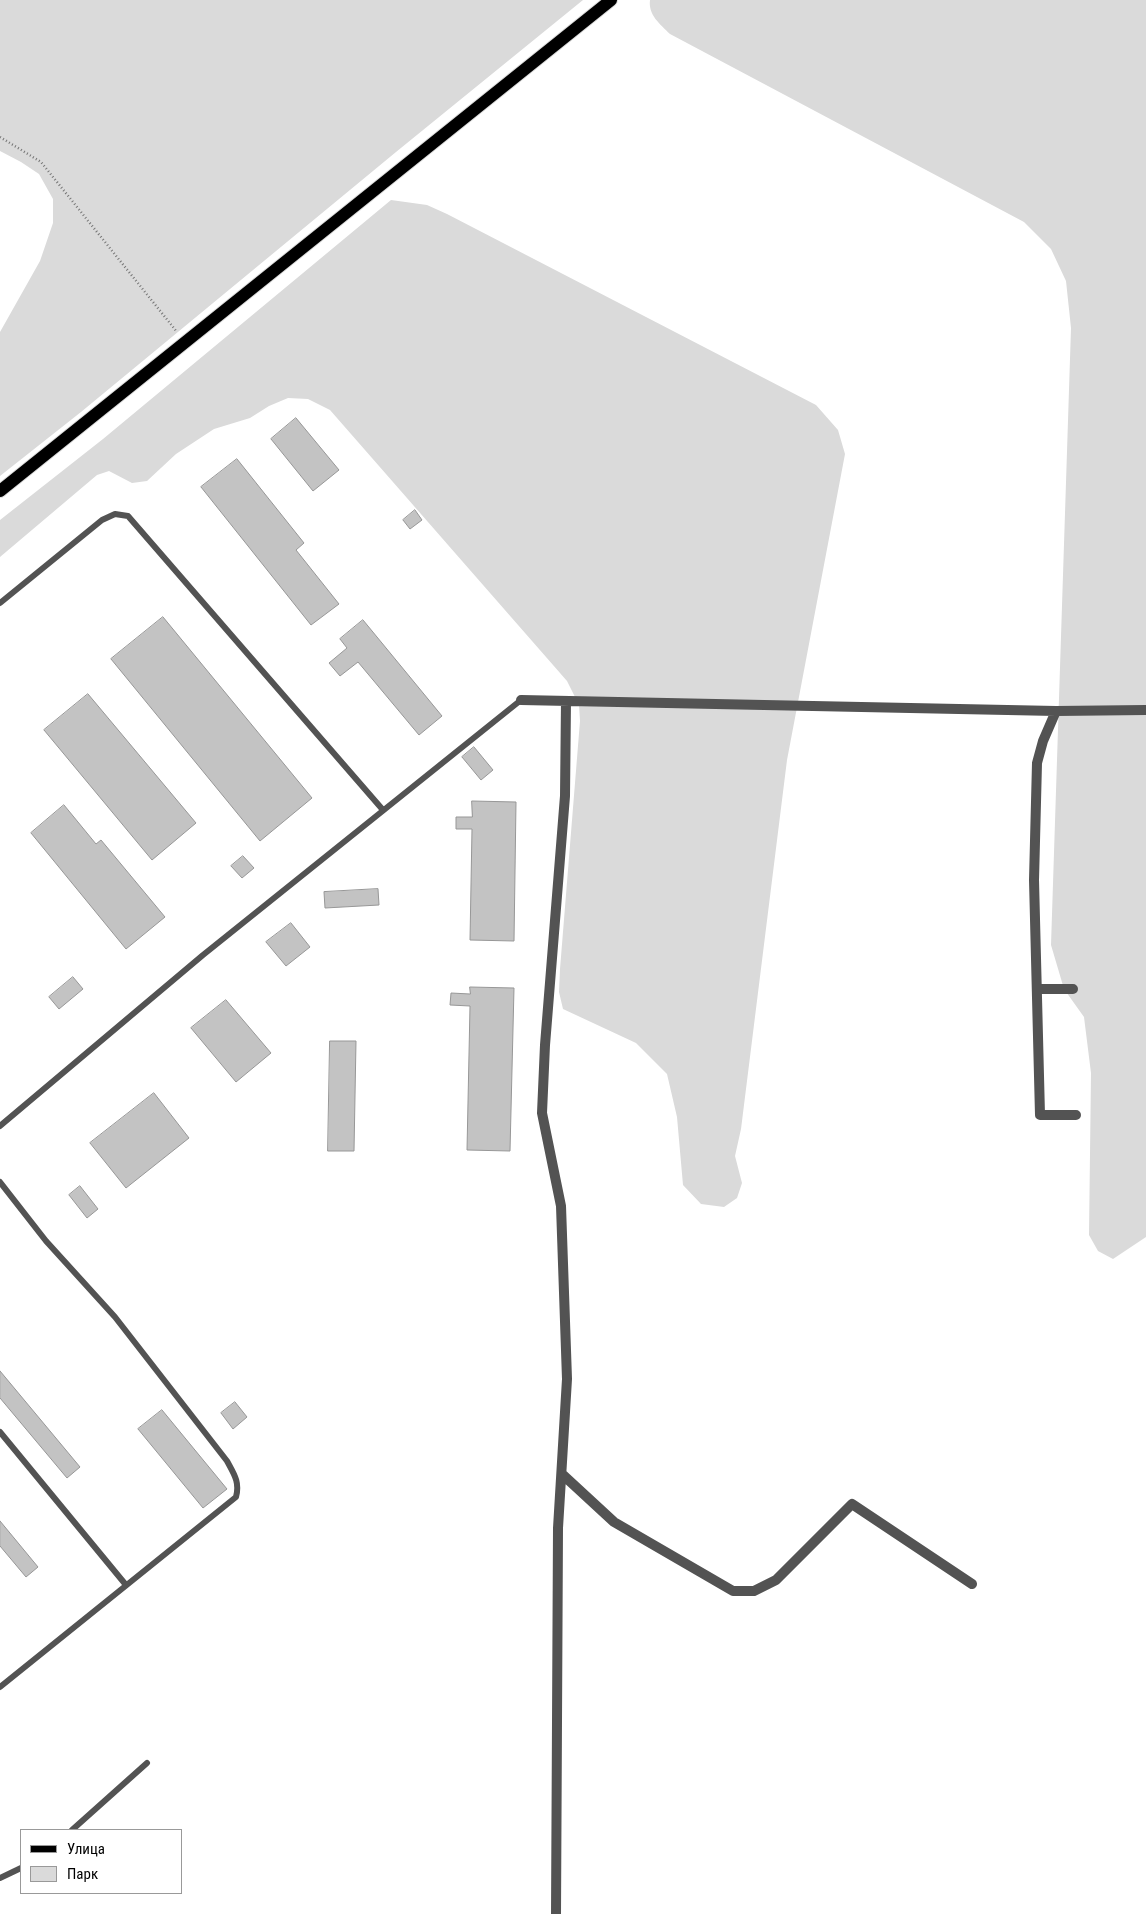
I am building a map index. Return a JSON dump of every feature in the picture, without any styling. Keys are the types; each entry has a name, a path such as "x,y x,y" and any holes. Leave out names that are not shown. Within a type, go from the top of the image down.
{"main road":[{"path":"0,491 611,0"}],"street":[{"path":"521,700 1056,711 1146,710"},
{"path":"556,1914 558,1528 567,1379 561,1206 542,1113 545,1045 565,796 566,701"},
{"path":"1056,711 1043,741 1037,763 1034,880 1040,1115 1076,1115"},
{"path":"1037,989 1074,988"},
{"path":"562,1474 614,1522 733,1591 754,1591 776,1580 852,1504 972,1584"}],"lane":[{"path":"0,603 102,520 115,514 128,516 383,810"},
{"path":"0,1126 203,955 521,700"},
{"path":"0,1182 46,1241 115,1317 227,1461 236,1477 238,1488 236,1497 0,1687"},
{"path":"0,1432 126,1585"},
{"path":"73,1829 147,1763"},
{"path":"0,1878 20,1868"}],"path":[{"path":"0,137 41,162 95,227 186,343"}],"green space":[{"path":"0,0 583,0 81,412 0,476 0,332 40,261 53,223 53,199 39,174 0,151"},
{"path":"650,0 1146,0 1146,1237 1113,1259 1098,1251 1089,1235 1091,1073 1084,1017 1064,989 1051,945 1071,328 1066,281 1051,249 1024,222 670,34 653,15"},
{"path":"391,200 427,205 447,214 816,405 838,430 845,454 787,760 741,1129 735,1156 742,1183 737,1198 724,1207 701,1204 683,1185 677,1117 667,1074 636,1043 563,1009 559,992 560,969 580,721 579,705 567,681 330,410 308,399 288,398 269,406 250,418 214,429 176,454 147,481 132,483 109,471 97,475 0,557 0,520 103,439"}],"building":[{"path":"296,418 339,470 313,491 271,439"},
{"path":"237,459 304,543 296,550 339,604 311,625 201,487"},
{"path":"415,510 422,520 410,529 403,520"},
{"path":"163,617 312,798 260,841 111,659"},
{"path":"363,620 442,716 419,735 358,662 340,676 329,663 347,648 340,639"},
{"path":"88,694 196,823 152,860 44,730"},
{"path":"474,747 493,770 481,780 462,757"},
{"path":"472,801 516,802 514,941 470,940 472,829 456,829 456,817 472,817"},
{"path":"64,805 96,844 101,840 165,917 126,949 31,833"},
{"path":"243,856 254,868 242,878 231,866"},
{"path":"378,889 379,905 325,908 324,892"},
{"path":"291,923 310,947 286,966 266,942"},
{"path":"73,977 83,989 59,1009 49,997"},
{"path":"470,987 514,988 510,1151 467,1150 470,1006 450,1005 451,993 470,994"},
{"path":"226,1000 271,1053 236,1082 191,1028"},
{"path":"330,1041 356,1041 354,1151 328,1151"},
{"path":"154,1093 189,1138 126,1188 90,1143"},
{"path":"80,1186 98,1209 87,1218 69,1195"},
{"path":"0,1371 80,1467 67,1478 0,1398"},
{"path":"235,1402 247,1417 233,1429 221,1413"},
{"path":"162,1410 227,1489 203,1508 138,1429"},
{"path":"0,1521 38,1567 26,1577 0,1546"}]}
